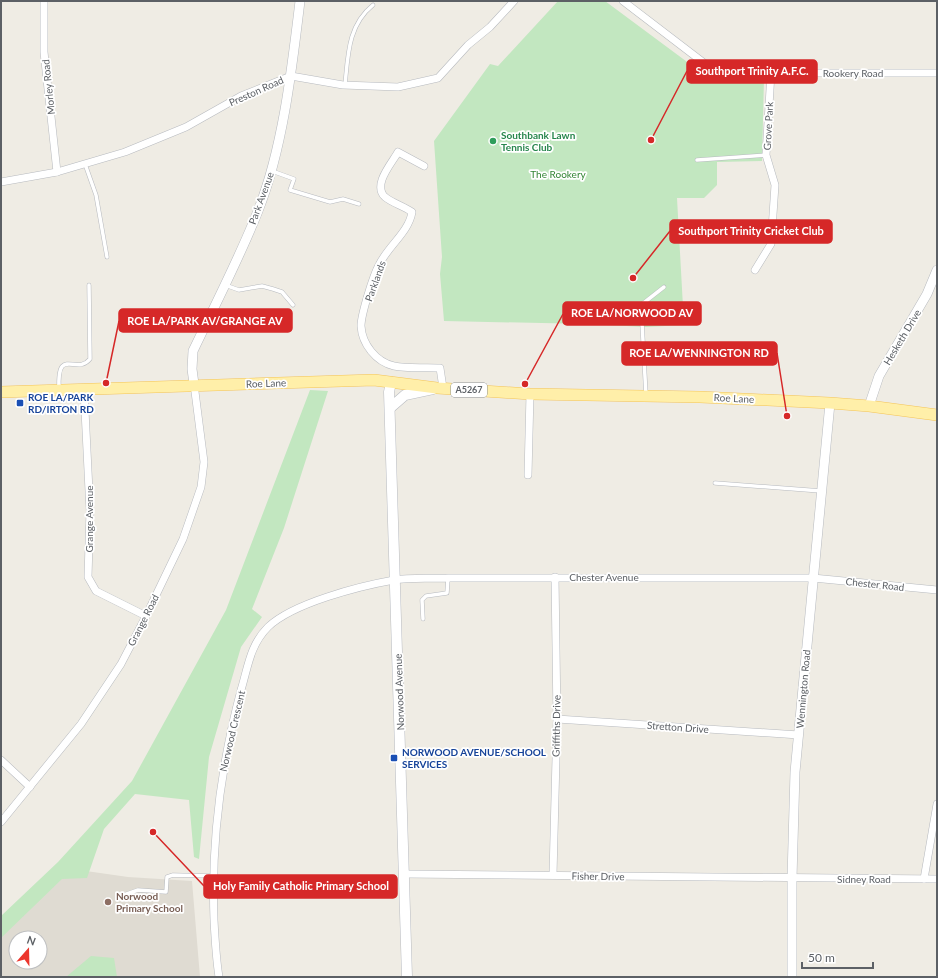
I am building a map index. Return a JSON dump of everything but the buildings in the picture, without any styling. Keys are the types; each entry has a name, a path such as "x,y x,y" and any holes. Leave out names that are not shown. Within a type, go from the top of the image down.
{"main road":[{"name":"Roe Lane","path":"1,392 84,390 194,384 374,380 440,388 530,394 830,402 937,415"},
{"name":"Norwood Avenue","path":"391,382 390,408 407,977"},
{"path":"390,408 405,395 440,388"}],"street":[{"name":"Morley Road","path":"44,1 44,52 57,172"},
{"name":"Park Avenue","path":"194,384 192,369 193,351 259,211 271,171 291,76 300,1"},
{"name":"Preston Road","path":"1,182 57,172 125,152 186,127 241,96 291,76 345,85 398,87 438,78 468,44 490,27 514,1"},
{"name":"Rookery Road","path":"623,1 708,66 771,73 937,73"},
{"name":"Grove Park","path":"755,270 771,244 775,185 766,155 771,73"},
{"name":"Parklands","path":"424,166 398,152 381,181 380,190 385,197 412,212 410,222 394,242 379,265 369,293 361,325 365,343 377,357 394,366 440,368 440,388"},
{"name":"Hesketh Drive","path":"868,406 879,376 927,294 937,270"},
{"name":"Grange Road","path":"1,822 82,724 121,664 183,539 201,487 204,462 194,384"},
{"name":"Grange Avenue","path":"84,390 90,511 88,577 96,591 146,616"},
{"path":"528,475 530,394"},
{"name":"Wennington Road","path":"792,977 792,878 795,772 830,402"},
{"name":"Chester Avenue","path":"395,580 555,577 813,578"},
{"name":"Griffiths Drive","path":"552,875 557,720 555,577"},
{"name":"Chester Road","path":"813,578 937,590"},
{"name":"Norwood Crescent","path":"219,977 216,962 212,876 220,787 237,708 254,644 268,627 285,615 324,598 395,580"},
{"name":"Stretton Drive","path":"557,720 799,735"},
{"path":"1,760 30,787"},
{"path":"924,879 937,804"},
{"name":"Fisher Drive","path":"404,874 792,878"},
{"name":"Sidney Road","path":"792,878 937,880"}],"lane":[{"path":"345,85 351,37 362,13 373,5"},
{"path":"697,160 766,155"},
{"path":"85,164 96,195 107,257"},
{"path":"271,171 294,179 290,190 330,202 343,199 359,204"},
{"path":"59,390 58,374 61,366 64,364 83,364 90,359 89,285"},
{"path":"224,285 239,290 262,286 273,289 282,292 293,305"},
{"path":"646,396 641,305 664,288"},
{"path":"715,482 821,491"},
{"path":"423,619 422,600 426,596 447,593 448,578"},
{"path":"118,897 138,890 166,892 167,877 173,875 212,876"}],"shaded area":[{"name":"Norwood Primary School","path":"58,867 128,877 192,881 200,977 1,977 1,923"}],"green space":[{"name":"The Rookery","path":"558,1 605,1 702,73 749,79 764,78 762,161 717,162 717,185 704,198 677,198 684,325 646,327 587,324 444,321 440,274 442,257 434,141 490,64 498,66"},
{"path":"310,390 328,391 284,528 252,609 262,617 241,647 209,757 199,859 194,857 189,800 135,794 104,829 87,878 62,879 1,938 1,916 58,862 132,781 226,610"},
{"path":"91,956 114,958 117,977 66,977"}],"place":[{"name":"Southport Trinity A.F.C.","path":"651,140"},
{"name":"Southbank Lawn Tennis Club","path":"493,141"},
{"name":"Southport Trinity Cricket Club","path":"633,278"},
{"name":"ROE LA/PARK AV/GRANGE AV","path":"106,383"},
{"name":"ROE LA/NORWOOD AV","path":"525,384"},
{"name":"ROE LA/PARK RD/IRTON RD","path":"20,403"},
{"name":"ROE LA/WENNINGTON RD","path":"787,416"},
{"name":"NORWOOD AVENUE/SCHOOL SERVICES","path":"394,758"},
{"name":"Holy Family Catholic Primary School","path":"153,832"},
{"name":"Norwood Primary School","path":"108,902"}]}
